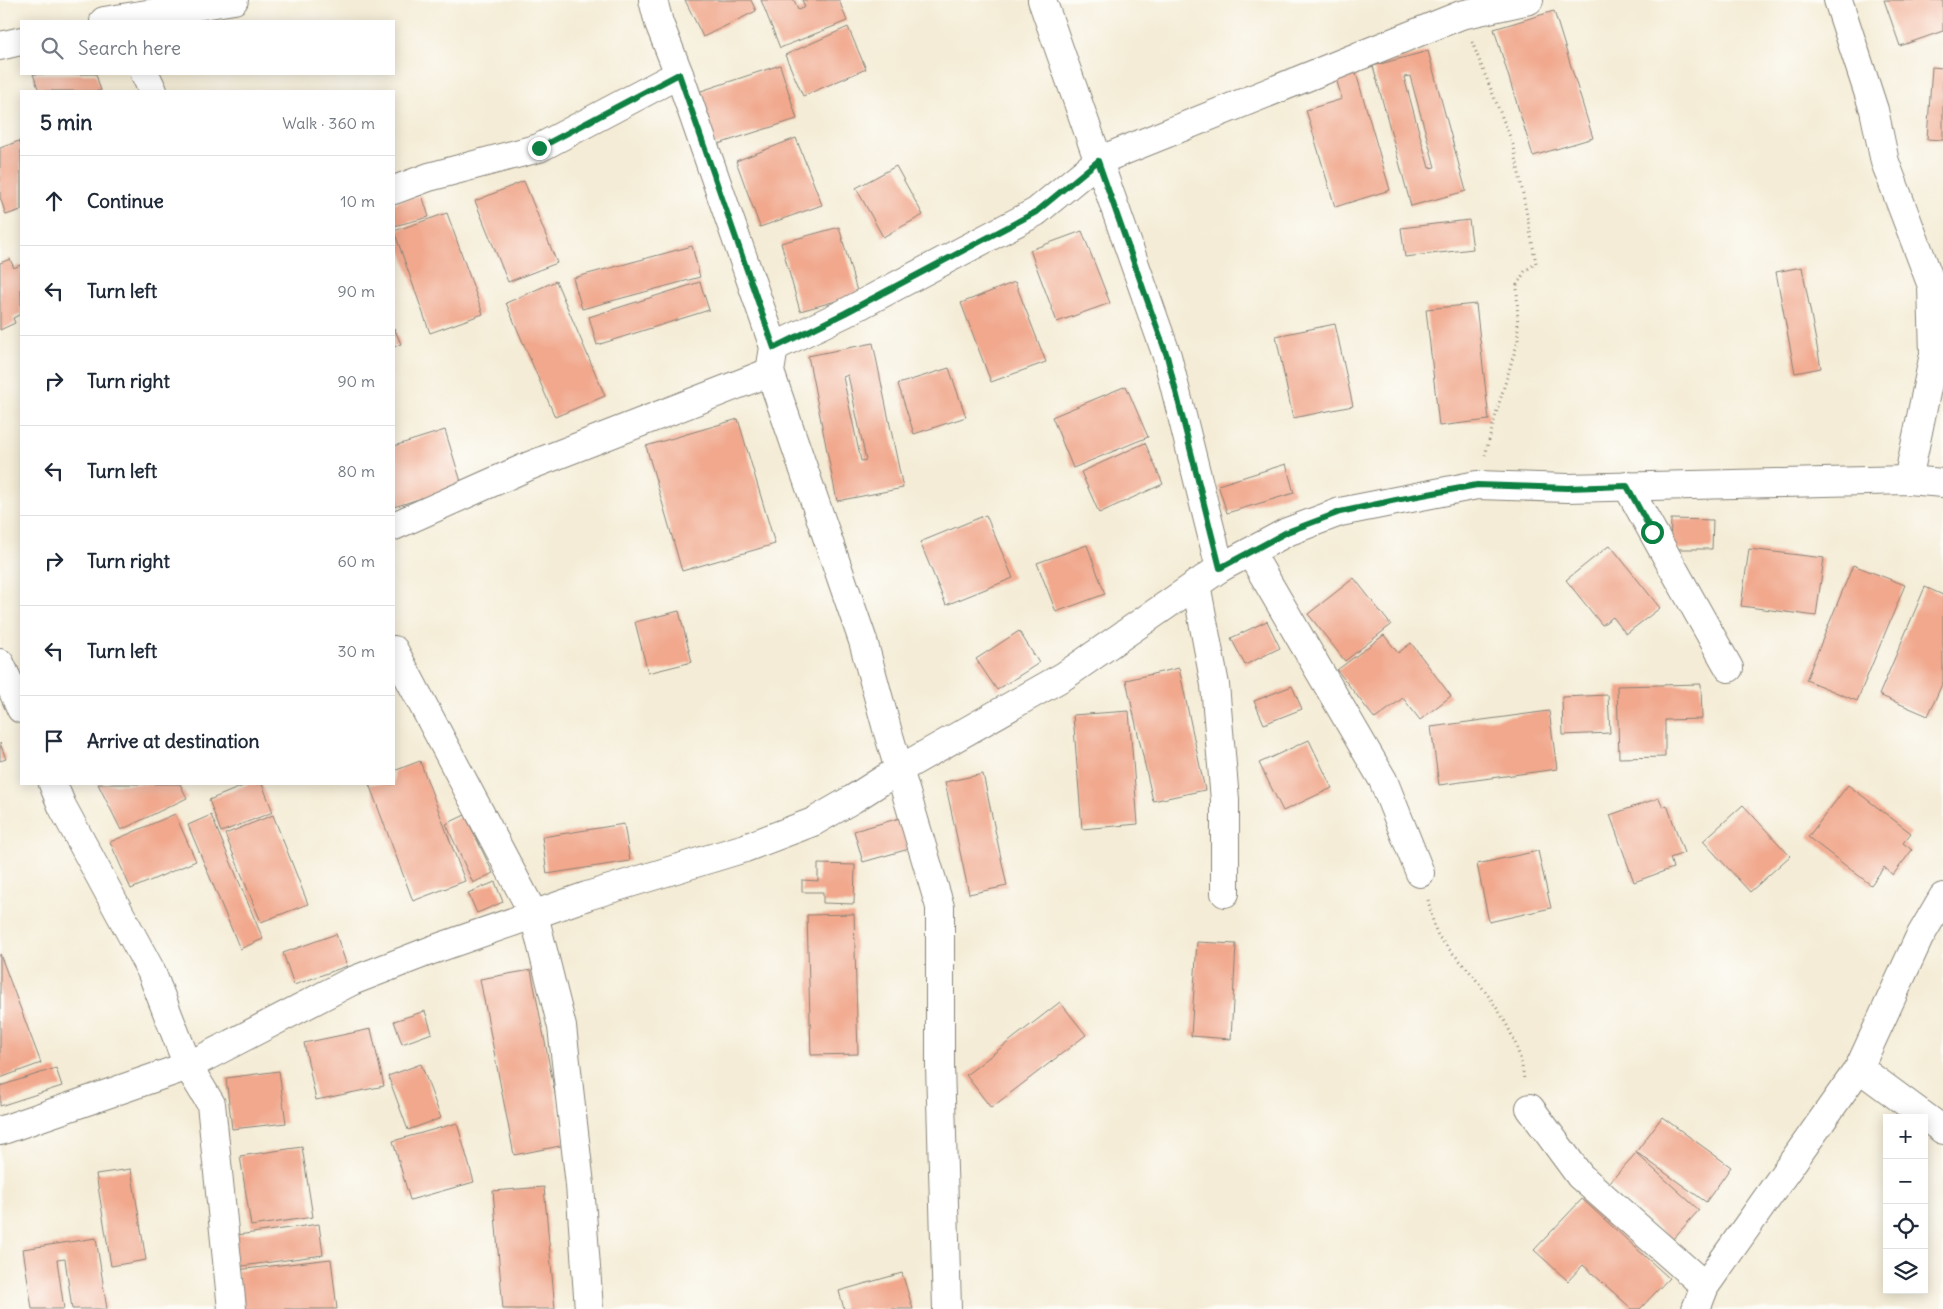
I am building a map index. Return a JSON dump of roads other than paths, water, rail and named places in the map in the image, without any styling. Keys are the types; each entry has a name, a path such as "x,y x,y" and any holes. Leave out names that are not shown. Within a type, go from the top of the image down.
{"street":[{"path":"116,15 234,0"},
{"path":"653,0 659,23 679,74 863,641 886,729 900,769 940,907 940,1065 948,1309"},
{"path":"1042,0 1167,356 1220,568"},
{"path":"395,526 772,360 845,313 1036,212 1098,161 1461,15 1529,0"},
{"path":"1838,0 1874,110 1885,162 1932,286 1934,354 1908,480"},
{"path":"0,46 20,41"},
{"path":"395,190 429,177 539,148 679,74"},
{"path":"145,75 153,90"},
{"path":"0,1131 188,1066 352,981 432,950 588,896 745,848 813,822 900,769 1064,676 1220,568 1287,532 1340,512 1477,485 1567,488 1908,480 1943,483"},
{"path":"1627,486 1729,668"},
{"path":"1250,552 1383,780 1420,872"},
{"path":"1196,584 1215,685 1225,800 1225,893"},
{"path":"395,652 534,915 562,1028 580,1185 590,1309"},
{"path":"0,663 20,707"},
{"path":"53,785 62,806 151,971 188,1066 212,1104 232,1309"},
{"path":"1530,1108 1580,1176 1701,1298 1858,1068 1919,938 1943,897"},
{"path":"1858,1068 1943,1130"}]}
